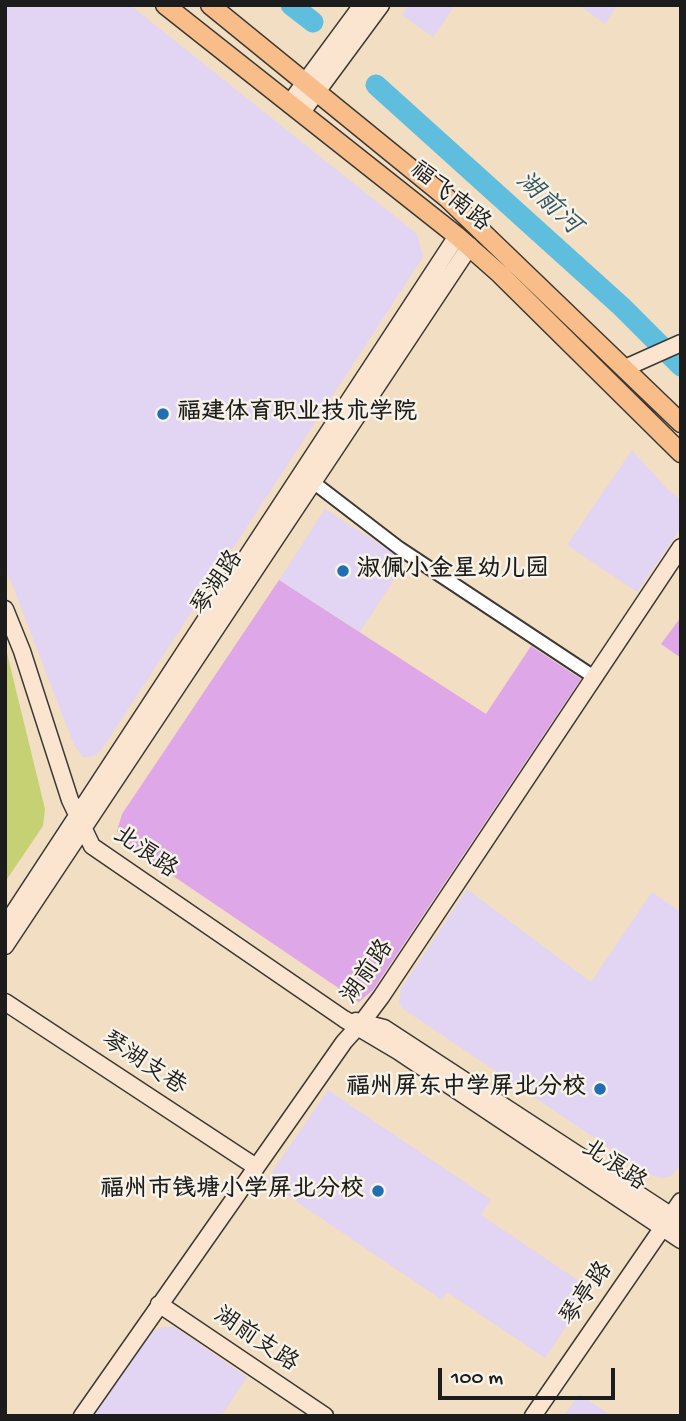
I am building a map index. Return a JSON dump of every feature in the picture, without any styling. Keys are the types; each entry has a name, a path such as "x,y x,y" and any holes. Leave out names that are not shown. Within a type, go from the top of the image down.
{"main road":[{"name":"福飞南路","path":"165,5 463,241 681,453"},
{"name":"福飞南路","path":"210,5 447,198 681,424"}],"street":[{"path":"311,88 362,5"},
{"path":"296,108 381,5"},
{"path":"5,926 80,823 463,241"},
{"name":"琴湖路","path":"5,946 80,823 313,482 463,241"},
{"path":"625,368 677,344"},
{"path":"313,482 399,548 594,677"},
{"name":"湖前路","path":"82,1416 344,1042 355,1022 681,547"},
{"name":"北浪路","path":"5,609 22,651 80,823 92,846 398,1051 671,1221 681,1240"},
{"name":"琴湖支巷","path":"5,1002 256,1167"},
{"name":"琴亭路","path":"533,1416 671,1221 681,1201"},
{"name":"湖前支路","path":"159,1304 325,1416"}],"shaded area":[{"name":"福建体育职业技术学院","path":"5,5 130,5 417,234 423,257 104,746 91,757 83,757 74,745 5,571"},
{"path":"408,5 455,5 433,37 402,15"},
{"path":"579,5 617,5 605,24"},
{"path":"632,450 668,490 681,500 681,528 637,592 567,545"},
{"name":"淑佩小金星幼儿园","path":"325,509 406,561 360,632 279,580"},
{"name":"福州屏东中学屏北分校","path":"467,889 591,982 652,892 681,912 681,1164 671,1176 661,1178 648,1174 402,1008 399,1003 401,989"},
{"name":"福州市钱塘小学屏北分校","path":"328,1090 491,1200 481,1215 591,1289 545,1358 447,1292 442,1300 266,1181"},
{"path":"162,1327 174,1327 247,1377 221,1416 93,1416 150,1333"},
{"path":"579,1394 612,1416 564,1416"}],"green space":[{"path":"5,645 45,809 43,826 5,882"}],"building":[{"path":"279,580 486,714 531,646 581,679 373,990 359,1002 126,844 117,831 122,814"},
{"path":"681,617 681,658 661,644"}],"waterway":[{"name":"湖前河","path":"291,5 313,22"},
{"name":"湖前河","path":"376,85 622,307 681,366"}],"place":[{"name":"福建体育职业技术学院","path":"163,414"},
{"name":"淑佩小金星幼儿园","path":"343,571"},
{"name":"福州屏东中学屏北分校","path":"600,1089"},
{"name":"福州市钱塘小学屏北分校","path":"378,1191"}]}
